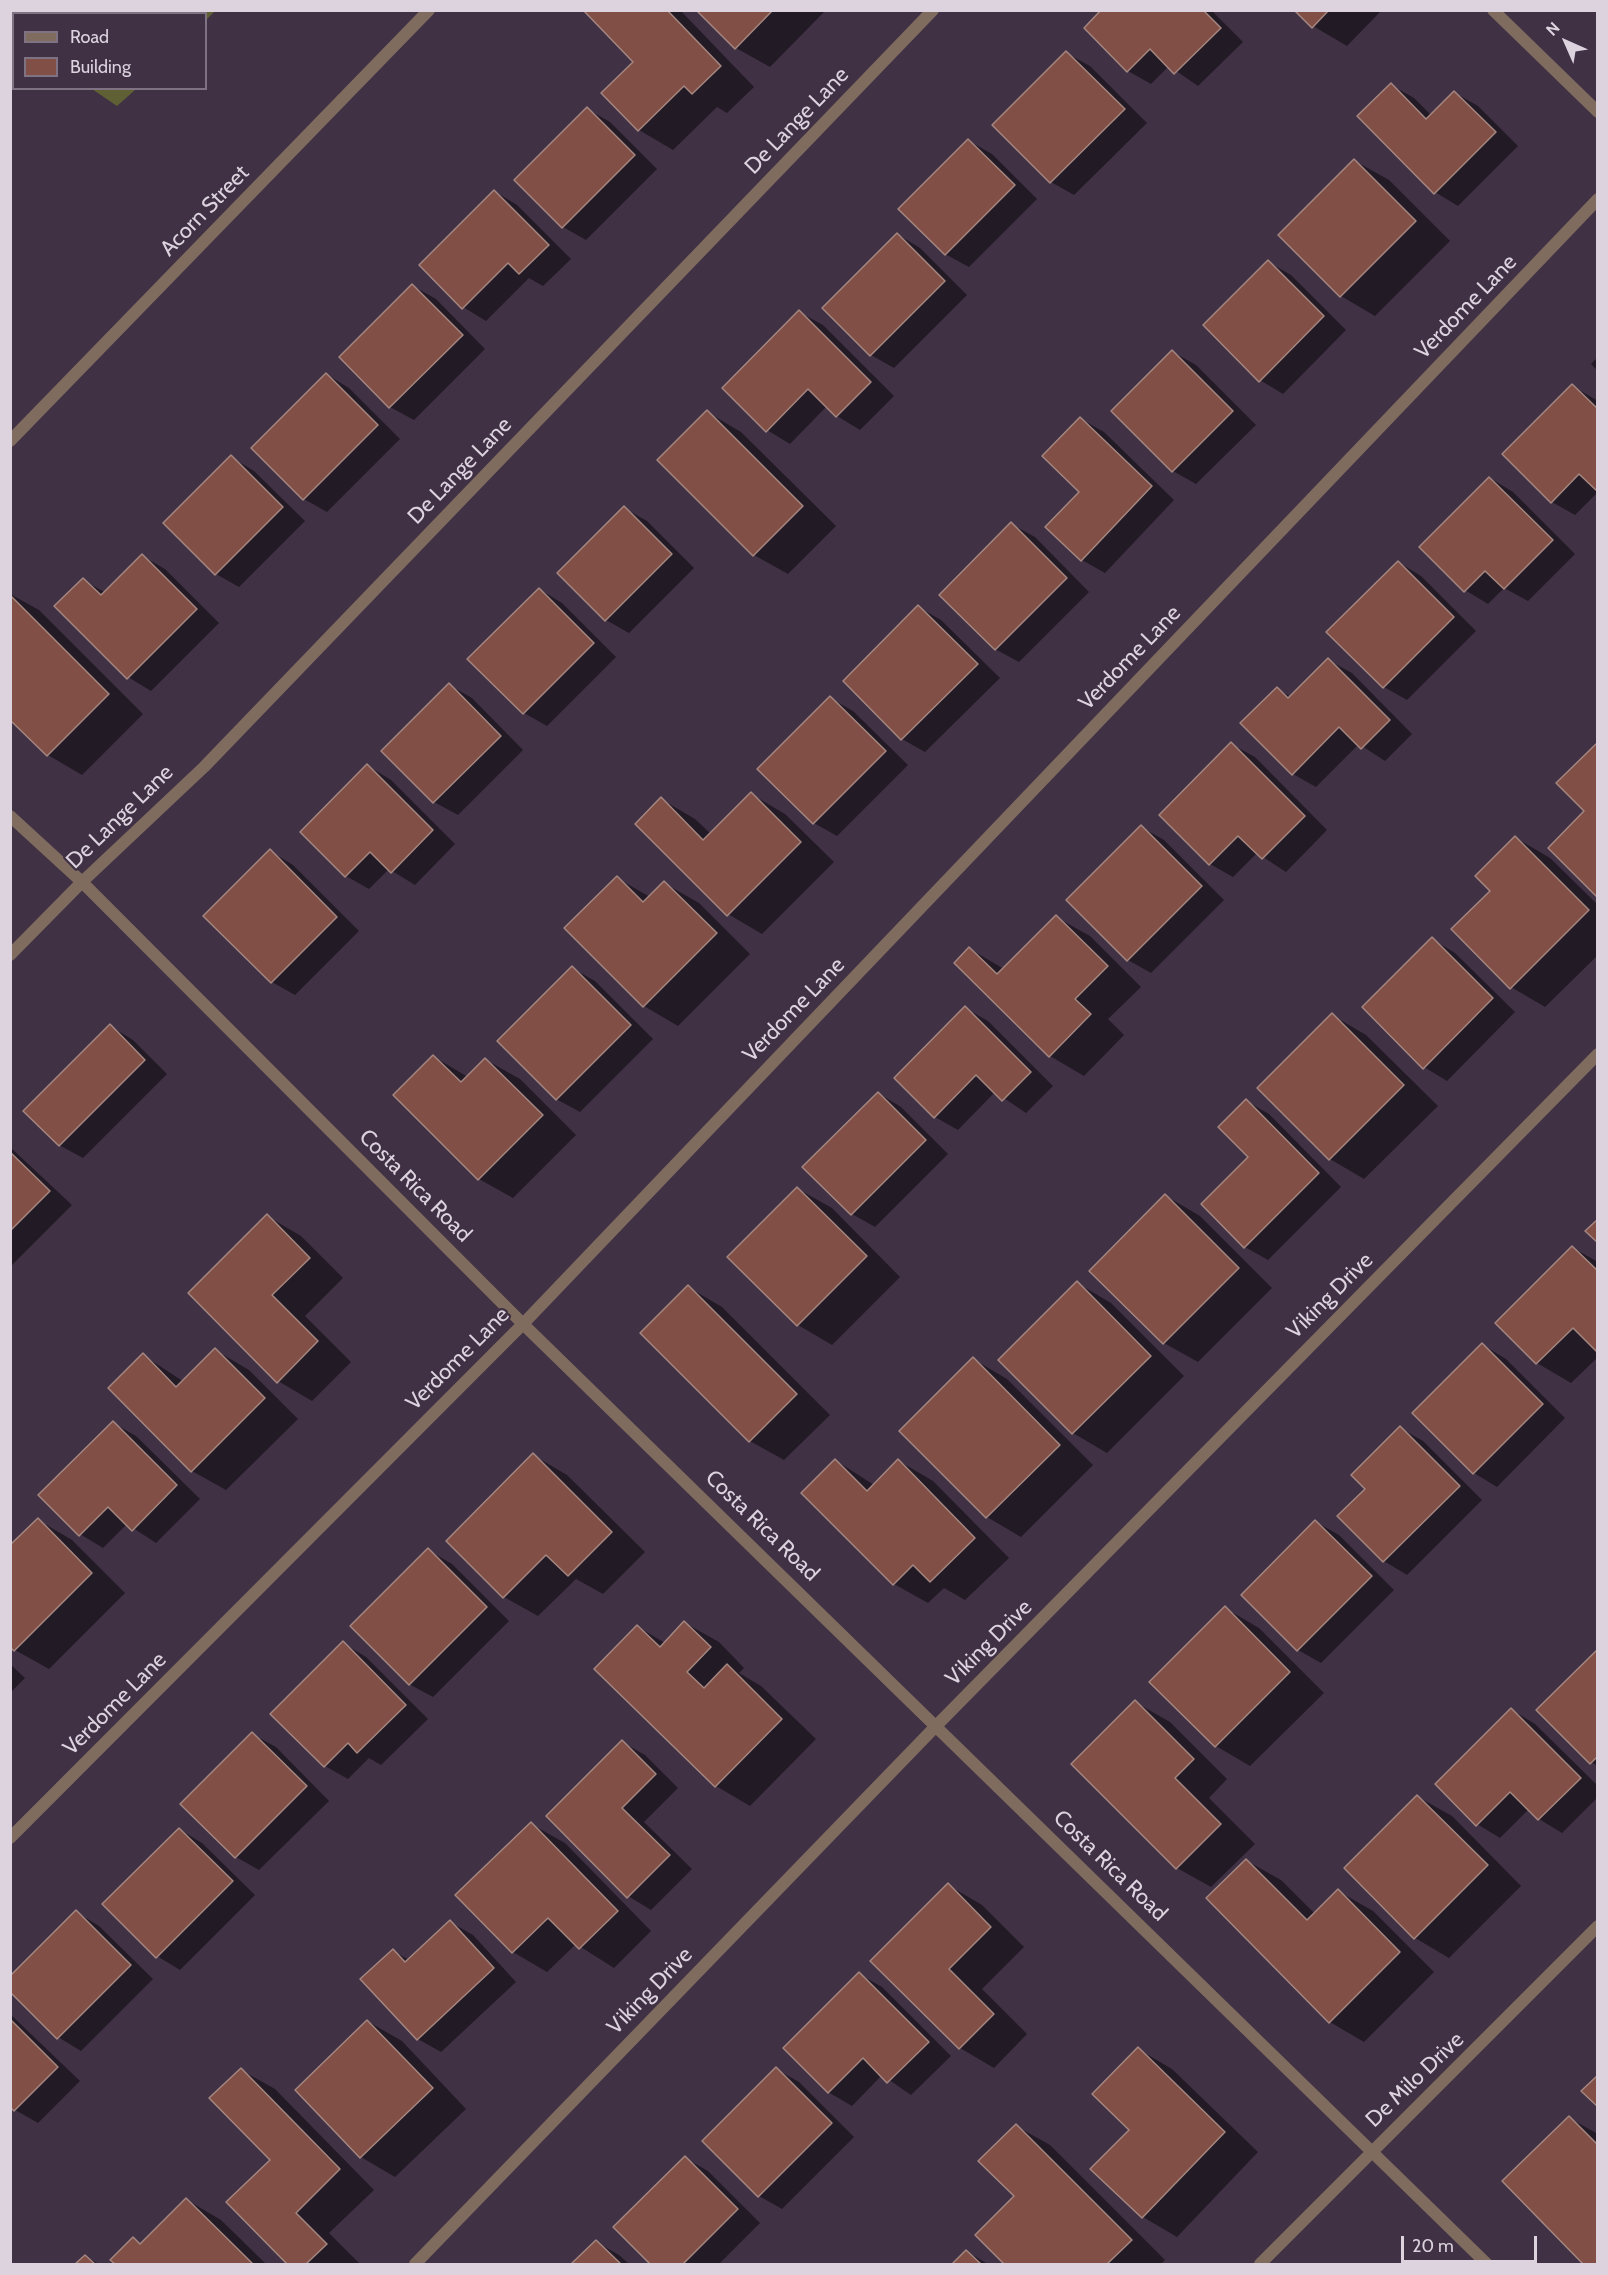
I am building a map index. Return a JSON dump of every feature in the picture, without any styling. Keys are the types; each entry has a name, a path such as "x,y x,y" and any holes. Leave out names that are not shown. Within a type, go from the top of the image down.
{"street":[{"name":"Acorn Street","path":"10,441 429,10"},
{"name":"De Lange Lane","path":"10,955 82,882 204,767 933,10"},
{"path":"1493,10 1598,112"},
{"name":"Verdome Lane","path":"10,1838 523,1324 1598,199"},
{"name":"Costa Rica Road","path":"10,816 82,882 523,1324 938,1725 1487,2265"},
{"name":"Viking Drive","path":"415,2265 938,1725 1598,1054"},
{"name":"De Milo Drive","path":"1260,2265 1598,1926"}],"green space":[{"path":"11,10 215,10 207,19 207,12 12,12 11,30"},
{"path":"93,90 135,90 117,106"}],"building":[{"path":"583,10 667,10 721,66 692,94 684,86 638,131 601,93 633,62"},
{"path":"696,10 773,10 735,49"},
{"path":"1101,10 1203,10 1221,28 1174,74 1150,49 1127,72 1084,28"},
{"path":"1294,10 1329,10 1312,28"},
{"path":"1066,51 1125,109 1050,183 992,125"},
{"path":"1391,83 1426,119 1454,91 1496,132 1434,194 1357,116"},
{"path":"587,107 635,155 562,228 514,180"},
{"path":"968,139 1015,185 945,255 898,209"},
{"path":"1354,159 1416,221 1340,297 1278,235"},
{"path":"494,190 549,245 519,274 508,263 462,309 419,265"},
{"path":"897,233 945,281 870,356 822,308"},
{"path":"1268,260 1324,316 1259,382 1203,325"},
{"path":"412,284 463,335 389,408 339,357"},
{"path":"799,310 871,382 836,417 808,389 766,432 722,388"},
{"path":"1172,350 1233,411 1172,472 1111,411"},
{"path":"326,373 378,425 303,500 251,448"},
{"path":"1572,384 1598,409 1598,492 1579,474 1551,503 1502,454"},
{"path":"707,410 803,506 753,556 657,460"},
{"path":"1080,417 1152,486 1081,561 1045,527 1079,492 1042,456"},
{"path":"231,455 283,507 215,575 163,523"},
{"path":"1489,477 1553,540 1504,589 1485,571 1464,592 1419,547"},
{"path":"624,506 672,554 605,621 557,573"},
{"path":"1011,522 1067,578 995,650 939,595"},
{"path":"142,554 197,609 127,679 54,606 83,578 101,595"},
{"path":"1398,561 1454,617 1383,688 1326,632"},
{"path":"539,588 594,643 523,714 467,659"},
{"path":"10,595 109,694 47,756 10,720"},
{"path":"918,605 978,664 901,740 843,681"},
{"path":"1328,658 1390,720 1361,749 1339,727 1292,775 1240,723 1277,687 1288,698"},
{"path":"449,683 501,736 433,803 381,751"},
{"path":"830,696 886,751 813,824 757,769"},
{"path":"1231,742 1305,816 1262,859 1238,836 1209,865 1159,815"},
{"path":"1596,744 1598,745 1598,898 1548,848 1584,811 1556,783"},
{"path":"367,764 433,830 391,873 370,852 345,877 300,832"},
{"path":"751,792 801,842 727,916 635,824 661,797 703,840"},
{"path":"1141,825 1202,886 1127,961 1066,900"},
{"path":"1515,836 1589,910 1510,989 1451,929 1490,891 1475,876"},
{"path":"270,849 337,917 271,983 203,916"},
{"path":"617,876 643,902 664,881 717,933 643,1007 564,928"},
{"path":"1056,915 1108,966 1075,999 1091,1014 1049,1057 954,963 969,947 997,974"},
{"path":"1432,937 1493,998 1423,1069 1362,1007"},
{"path":"572,966 631,1025 556,1100 497,1041"},
{"path":"965,1006 1031,1072 1002,1101 976,1075 934,1118 894,1078"},
{"path":"1332,1013 1404,1085 1329,1160 1257,1088"},
{"path":"110,1024 145,1060 59,1146 23,1111"},
{"path":"433,1055 461,1082 485,1058 543,1115 478,1180 393,1095"},
{"path":"878,1092 926,1140 851,1215 802,1167"},
{"path":"1246,1099 1319,1173 1244,1248 1201,1204 1248,1157 1218,1127"},
{"path":"10,1152 50,1191 10,1231"},
{"path":"797,1187 867,1256 797,1326 727,1257"},
{"path":"1165,1194 1239,1268 1163,1344 1089,1271"},
{"path":"267,1214 310,1258 272,1295 318,1341 277,1383 188,1293"},
{"path":"1598,1219 1598,1243 1585,1231"},
{"path":"1572,1246 1598,1271 1598,1353 1573,1328 1536,1364 1495,1323"},
{"path":"1077,1281 1151,1356 1072,1434 998,1360"},
{"path":"688,1285 797,1394 749,1442 640,1333"},
{"path":"1482,1343 1543,1404 1473,1474 1412,1413"},
{"path":"215,1348 265,1398 191,1472 108,1388 143,1353 176,1387"},
{"path":"973,1357 1060,1445 986,1518 899,1431"},
{"path":"113,1421 177,1485 132,1531 108,1507 79,1536 38,1495"},
{"path":"1400,1426 1460,1486 1383,1562 1337,1516 1365,1489 1351,1475"},
{"path":"533,1453 612,1532 568,1576 546,1555 503,1598 446,1541"},
{"path":"835,1459 867,1491 898,1459 975,1538 930,1582 913,1565 893,1585 801,1493"},
{"path":"38,1518 92,1573 14,1651 10,1647 10,1545"},
{"path":"1315,1520 1372,1576 1297,1651 1241,1595"},
{"path":"428,1548 487,1607 409,1685 350,1626"},
{"path":"1225,1606 1290,1672 1215,1747 1149,1682"},
{"path":"684,1621 711,1647 687,1672 704,1688 727,1664 782,1719 715,1787 594,1669 637,1625 660,1647"},
{"path":"343,1641 406,1705 357,1753 348,1743 324,1767 270,1714"},
{"path":"1598,1649 1598,1756 1590,1764 1536,1710"},
{"path":"1135,1700 1194,1759 1175,1778 1221,1824 1176,1869 1071,1764"},
{"path":"1511,1708 1581,1778 1538,1820 1510,1792 1476,1826 1435,1784"},
{"path":"252,1732 307,1786 235,1858 180,1804"},
{"path":"622,1740 656,1774 622,1808 670,1855 627,1898 546,1816"},
{"path":"1417,1795 1488,1865 1414,1939 1344,1868"},
{"path":"531,1822 618,1911 579,1949 548,1918 512,1953 455,1895"},
{"path":"179,1828 233,1881 156,1958 102,1904"},
{"path":"1246,1859 1307,1920 1338,1889 1400,1952 1329,2023 1206,1898"},
{"path":"948,1883 991,1927 949,1969 994,2014 959,2049 870,1961"},
{"path":"76,1910 131,1965 57,2039 10,1992 10,1976"},
{"path":"450,1920 494,1968 417,2040 360,1979 393,1949 405,1962"},
{"path":"859,1972 929,2042 887,2083 863,2058 828,2093 783,2048"},
{"path":"10,2019 58,2067 14,2111 10,2107"},
{"path":"367,2020 433,2088 360,2158 295,2090"},
{"path":"1138,2047 1225,2132 1142,2218 1090,2169 1129,2130 1092,2094"},
{"path":"776,2067 832,2123 758,2197 702,2141"},
{"path":"241,2068 340,2169 296,2213 327,2244 306,2264 287,2264 226,2202 270,2160 209,2098"},
{"path":"1598,2075 1598,2107 1581,2091"},
{"path":"1569,2116 1598,2145 1598,2264 1583,2264 1502,2181"},
{"path":"1016,2124 1132,2240 1107,2264 1004,2264 975,2235 1014,2196 978,2161"},
{"path":"685,2156 738,2209 683,2264 650,2264 613,2227"},
{"path":"186,2198 253,2264 115,2264 110,2260 133,2237 140,2244"},
{"path":"596,2240 621,2264 571,2264"},
{"path":"966,2250 981,2264 952,2264"},
{"path":"85,2255 95,2264 75,2264"}]}
